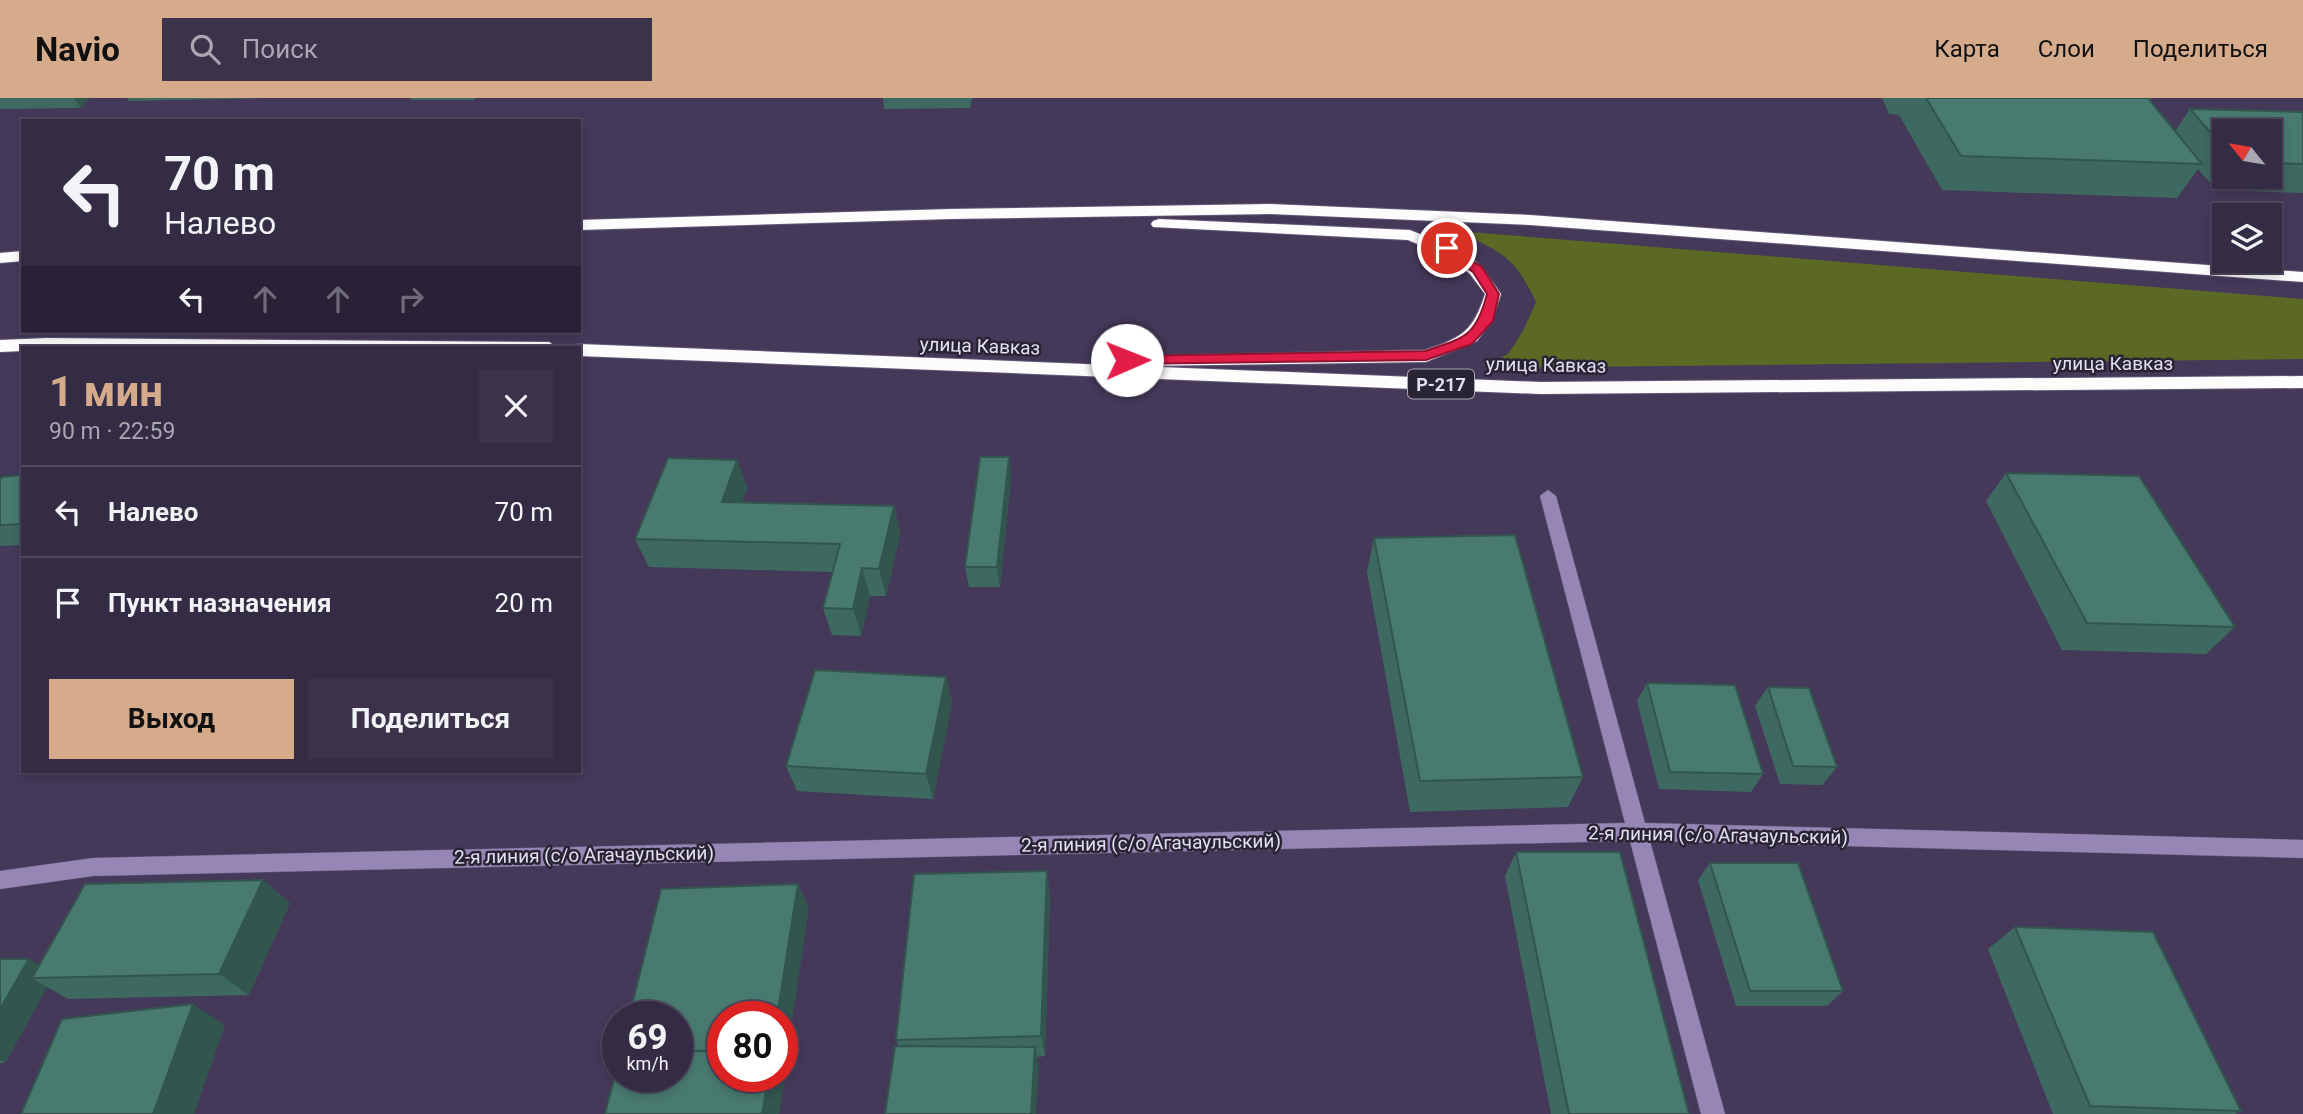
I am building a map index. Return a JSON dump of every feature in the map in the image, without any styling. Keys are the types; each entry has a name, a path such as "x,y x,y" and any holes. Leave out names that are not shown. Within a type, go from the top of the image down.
{"highway":[{"path":"581,225 951,214 1270,209 1530,220 2303,277"},
{"path":"883,363 1426,356 1467,341 1486,321 1493,294 1478,269 1447,248 1410,235 951,214"},
{"path":"0,258 21,256"},
{"path":"0,346 305,346"},
{"name":"улица Кавказ","path":"581,350 1540,388 2303,382"}],"street":[{"path":"1548,496 1713,1114"},
{"name":"2-я линия (с/о Агачаульский)","path":"0,880 93,867 1639,832 2303,849"}],"green space":[{"path":"1456,231 2303,299 2303,359 1485,368 1509,353 1536,302 1513,264 1495,250"}],"building":[{"path":"1926,98 2148,98 2202,164 1961,156"},
{"path":"2190,109 2303,112 2303,164 2282,163 2282,119 2212,119 2212,134"},
{"path":"980,457 1009,457 997,567 965,567"},
{"path":"668,458 737,460 722,502 894,506 879,569 862,568 853,609 823,608 840,544 635,539"},
{"path":"2006,473 2139,476 2235,627 2087,623"},
{"path":"21,475 21,524 0,525 2,477"},
{"path":"1515,535 1583,777 1420,781 1374,538"},
{"path":"815,670 946,677 926,774 786,766"},
{"path":"1647,683 1735,685 1763,774 1670,772"},
{"path":"1768,687 1809,688 1837,767 1793,766"},
{"path":"1516,852 1620,852 1689,1114 1569,1114"},
{"path":"1710,863 1798,863 1843,991 1750,991"},
{"path":"1047,871 1041,1036 896,1040 914,874"},
{"path":"263,880 219,974 32,978 85,884"},
{"path":"798,884 780,1001 707,1001 707,1051 693,1051 693,1001 633,1001 661,889"},
{"path":"2015,927 2153,932 2241,1111 2090,1106"},
{"path":"0,959 29,959 0,1009"},
{"path":"193,1004 153,1114 21,1114 62,1019"},
{"path":"895,1046 1035,1047 1031,1114 885,1114"},
{"path":"693,1051 707,1051 707,1092 766,1092 762,1114 605,1114 611,1092 693,1092"}],"route":[{"path":"1127,360 1426,356 1467,341 1486,321 1493,294 1478,269 1447,248"}]}
